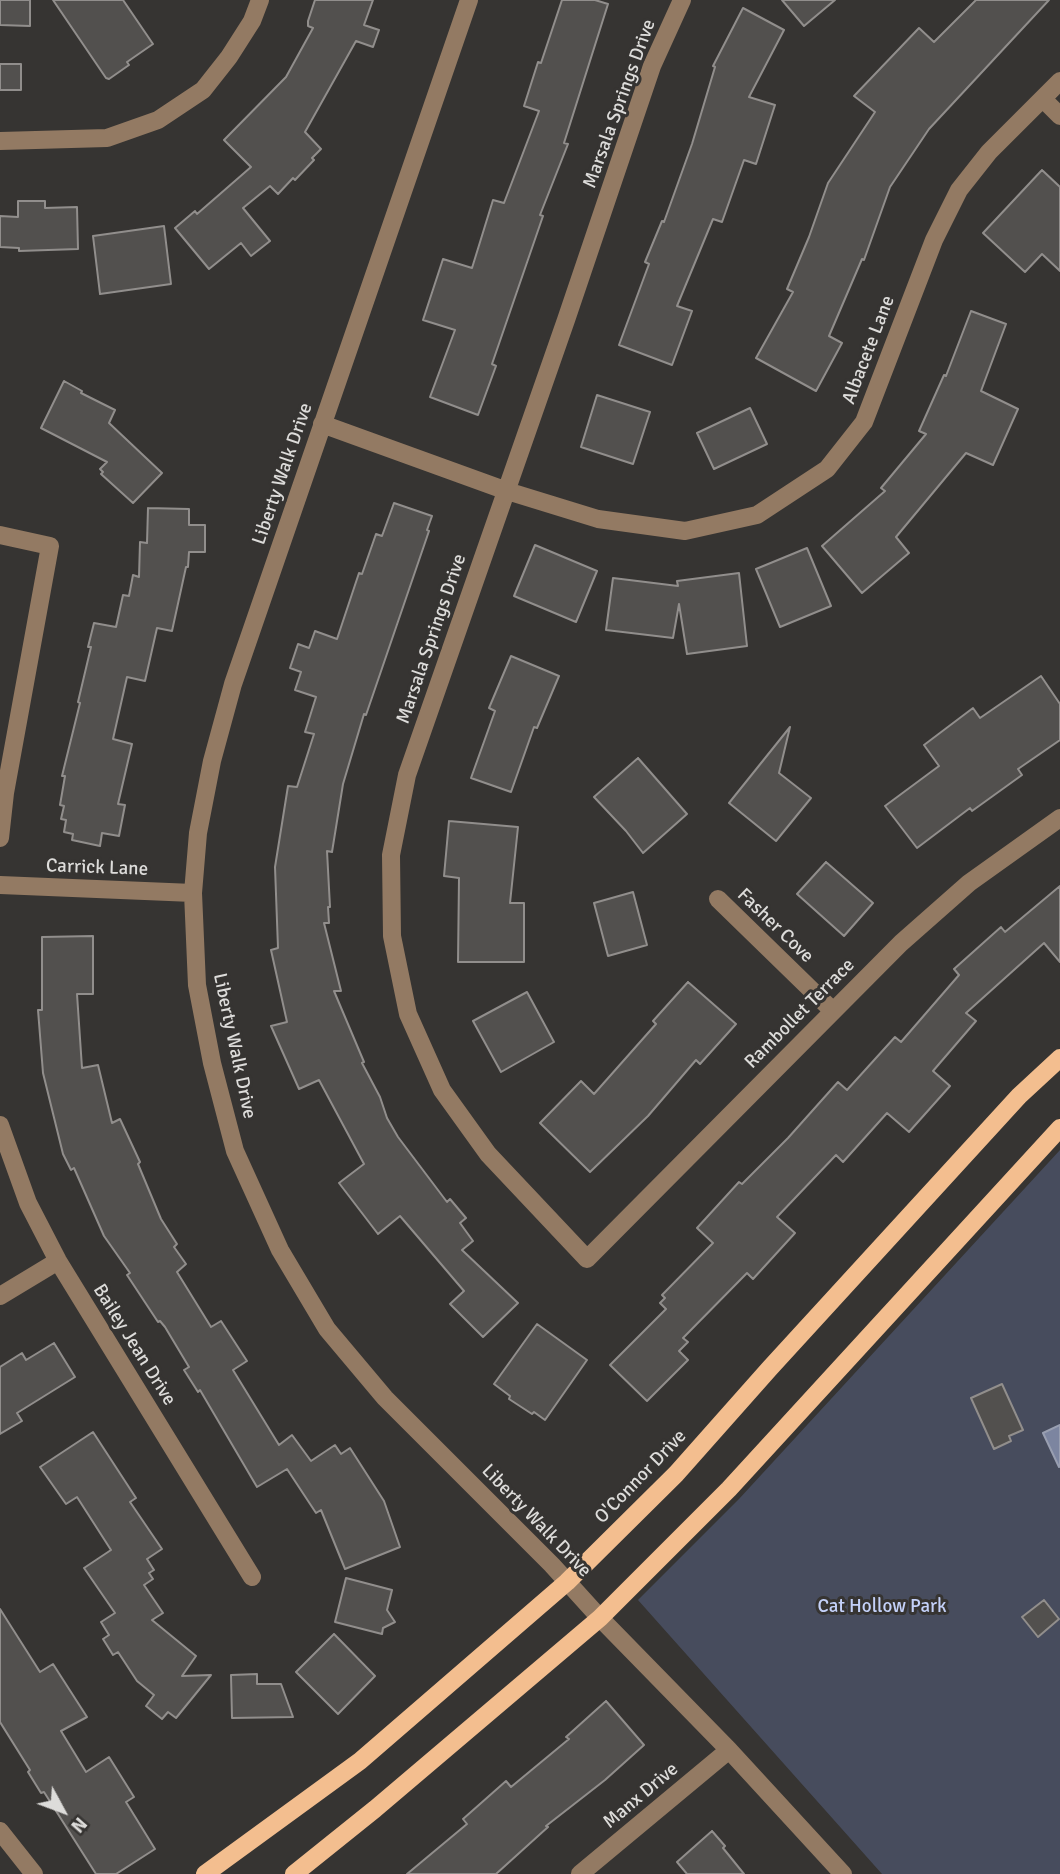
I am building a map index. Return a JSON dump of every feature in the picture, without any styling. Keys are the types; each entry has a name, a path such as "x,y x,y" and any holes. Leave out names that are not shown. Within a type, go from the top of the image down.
{"main road":[{"name":"O'Connor Drive","path":"205,1874 360,1760 567,1583 677,1474 770,1368 1020,1096 1060,1058"},
{"path":"294,1874 376,1809 600,1618 729,1489 1060,1128"}],"street":[{"path":"0,141 107,138 158,120 202,90 229,57 252,21 260,0"},
{"name":"Liberty Walk Drive","path":"469,0 233,684 215,749 198,833 193,893 197,985 212,1063 235,1151 279,1250 327,1329 385,1398 729,1750 843,1874"},
{"name":"Marsala Springs Drive","path":"587,1259 488,1154 442,1090 408,1014 391,936 391,855 407,775 652,66 682,0"},
{"name":"Albacete Lane","path":"322,424 507,491 598,519 685,531 757,515 827,469 864,422 934,240 959,190 989,152 1060,81"},
{"path":"1043,99 1060,116"},
{"path":"0,535 50,546 5,793 0,838"},
{"name":"Rambollet Terrace","path":"587,1259 901,943 969,883 1060,818"},
{"name":"Carrick Lane","path":"0,885 193,893"},
{"name":"Fasher Cove","path":"718,899 833,1011"},
{"name":"Bailey Jean Drive","path":"0,1125 28,1203 58,1261 252,1577"},
{"path":"0,1296 58,1261"},
{"name":"Manx Drive","path":"580,1874 729,1750"},
{"path":"0,1831 34,1874"}],"green space":[{"name":"Cat Hollow Park","path":"1060,1150 1060,1874 882,1874 638,1600 739,1499"}],"shaded area":[{"path":"1060,1425 1060,1466 1059,1467 1043,1433"}],"building":[{"path":"0,0 30,0 30,26 0,25"},
{"path":"53,0 123,0 153,44 127,62 129,65 109,79 106,78"},
{"path":"315,0 373,0 364,25 379,30 373,47 356,41 305,132 321,149 312,158 314,160 278,194 270,186 243,208 270,241 251,256 241,243 209,269 175,228 195,211 197,214 251,167 224,140 286,77 313,28 308,26 308,21"},
{"path":"562,0 595,0 608,4 564,143 568,144 540,215 543,216 492,364 496,366 478,415 430,397 455,330 423,320 443,259 472,268 493,200 504,203 539,111 524,106"},
{"path":"782,0 835,0 804,26"},
{"path":"976,0 1049,0 929,129 890,187 864,260 862,259 829,336 842,343 816,391 756,358 793,292 787,289 828,183 875,112 854,96 919,28 934,42"},
{"path":"743,8 784,30 749,97 775,105 756,164 744,160 722,222 713,219 677,306 692,311 672,365 619,345 649,264 645,262 662,221 664,222 692,144 715,67 713,66"},
{"path":"0,64 21,64 21,90 0,90"},
{"path":"1042,170 1060,187 1060,271 1042,254 1025,272 983,233"},
{"path":"18,201 45,201 45,208 77,207 78,249 19,251 19,248 0,247 0,216 18,217"},
{"path":"164,226 171,284 100,294 93,236"},
{"path":"971,311 1006,324 981,391 1018,409 993,465 966,453 896,537 909,553 862,593 822,546 885,491 881,488 926,434 919,431 944,375 946,376"},
{"path":"64,381 115,410 109,423 162,473 133,503 101,474 103,472 100,469 107,462 41,428"},
{"path":"597,395 650,412 633,464 581,447"},
{"path":"750,408 767,444 714,469 697,433"},
{"path":"394,503 432,516 366,715 364,714 343,784 332,852 327,851 330,907 329,923 324,923 341,991 334,991 387,1118 447,1202 450,1199 466,1218 460,1223 473,1241 462,1250 518,1303 483,1337 450,1304 464,1291 400,1216 378,1234 339,1183 364,1164 319,1080 299,1089 271,1026 287,1022 271,950 278,948 275,867 288,786 297,787 314,734 305,732 316,697 295,690 301,672 290,668 298,644 309,648 315,631 337,639 359,573 362,574 376,534 382,536"},
{"path":"148,508 189,509 189,525 205,525 205,552 189,552 188,567 172,631 157,628 145,681 127,677 113,739 132,744 118,804 125,805 119,836 102,833 100,846 72,840 73,834 64,832 66,820 61,819 64,806 60,805 65,776 62,776 80,703 78,702 94,623 116,627 123,595 129,596 133,575 139,577 140,542 147,543"},
{"path":"535,545 597,571 576,622 514,596"},
{"path":"807,548 831,606 780,627 756,569"},
{"path":"739,573 747,646 687,654 679,604 673,638 606,630 613,578 678,586 677,581"},
{"path":"511,656 559,676 537,728 534,727 511,792 471,778 495,711 489,708"},
{"path":"1041,676 1060,704 1060,740 1018,769 1022,775 972,811 970,808 917,848 885,806 939,766 924,745 973,708 980,718"},
{"path":"790,727 779,773 811,798 776,841 729,803"},
{"path":"638,758 687,814 643,853 594,797"},
{"path":"449,821 518,827 510,903 524,903 524,962 458,962 459,878 444,876"},
{"path":"826,862 873,903 844,936 797,894"},
{"path":"1060,886 1060,962 1044,943 966,1013 976,1021 933,1071 950,1086 909,1132 887,1113 843,1162 836,1155 777,1217 795,1233 753,1279 747,1273 683,1338 688,1342 679,1351 688,1360 647,1401 610,1365 666,1309 660,1303 665,1298 662,1295 713,1243 697,1228 739,1182 742,1184 788,1138 838,1082 847,1090 895,1037 901,1042 959,975 954,969 1001,927 1005,932"},
{"path":"633,892 647,945 608,956 594,903"},
{"path":"93,936 93,994 77,994 82,1068 98,1065 112,1123 120,1119 140,1162 138,1164 161,1219 177,1244 174,1247 186,1264 177,1272 211,1327 221,1321 247,1361 233,1370 279,1445 292,1435 311,1461 335,1445 341,1454 350,1448 384,1501 400,1547 345,1569 321,1510 316,1513 287,1469 257,1487 200,1390 198,1392 184,1370 189,1367 165,1327 158,1322 127,1275 130,1273 104,1236 74,1168 71,1170 63,1154 43,1073 38,1010 42,1010 42,937"},
{"path":"688,982 736,1024 700,1064 696,1060 648,1116 590,1172 540,1123 581,1081 594,1094 656,1024 653,1021"},
{"path":"527,992 554,1042 501,1072 473,1021"},
{"path":"537,1324 587,1360 545,1420 509,1399 510,1396 494,1384"},
{"path":"54,1343 75,1377 17,1413 22,1421 0,1434 0,1367 22,1353 26,1360"},
{"path":"1002,1384 1023,1430 1009,1436 1011,1441 994,1449 971,1398"},
{"path":"93,1432 136,1498 130,1502 162,1549 147,1559 154,1570 149,1573 153,1579 144,1585 163,1613 152,1620 196,1656 182,1676 211,1675 176,1718 168,1712 162,1719 146,1706 154,1695 137,1681 118,1652 113,1655 103,1639 109,1635 101,1622 115,1613 84,1568 111,1550 77,1497 66,1504 40,1467"},
{"path":"346,1578 392,1590 387,1610 395,1622 383,1628 382,1634 335,1622"},
{"path":"1044,1600 1059,1619 1038,1637 1022,1617"},
{"path":"0,1609 40,1672 53,1664 87,1717 61,1731 86,1772 109,1757 134,1797 126,1802 155,1849 116,1874 96,1874 44,1792 41,1793 0,1722"},
{"path":"334,1634 375,1676 338,1714 296,1672"},
{"path":"257,1674 257,1684 281,1684 293,1717 232,1718 231,1675"},
{"path":"606,1701 644,1745 605,1780 546,1826 548,1827 496,1874 407,1874 467,1824 463,1819 506,1781 511,1787 569,1739 566,1737"},
{"path":"712,1831 744,1874 687,1874 677,1862"}]}
